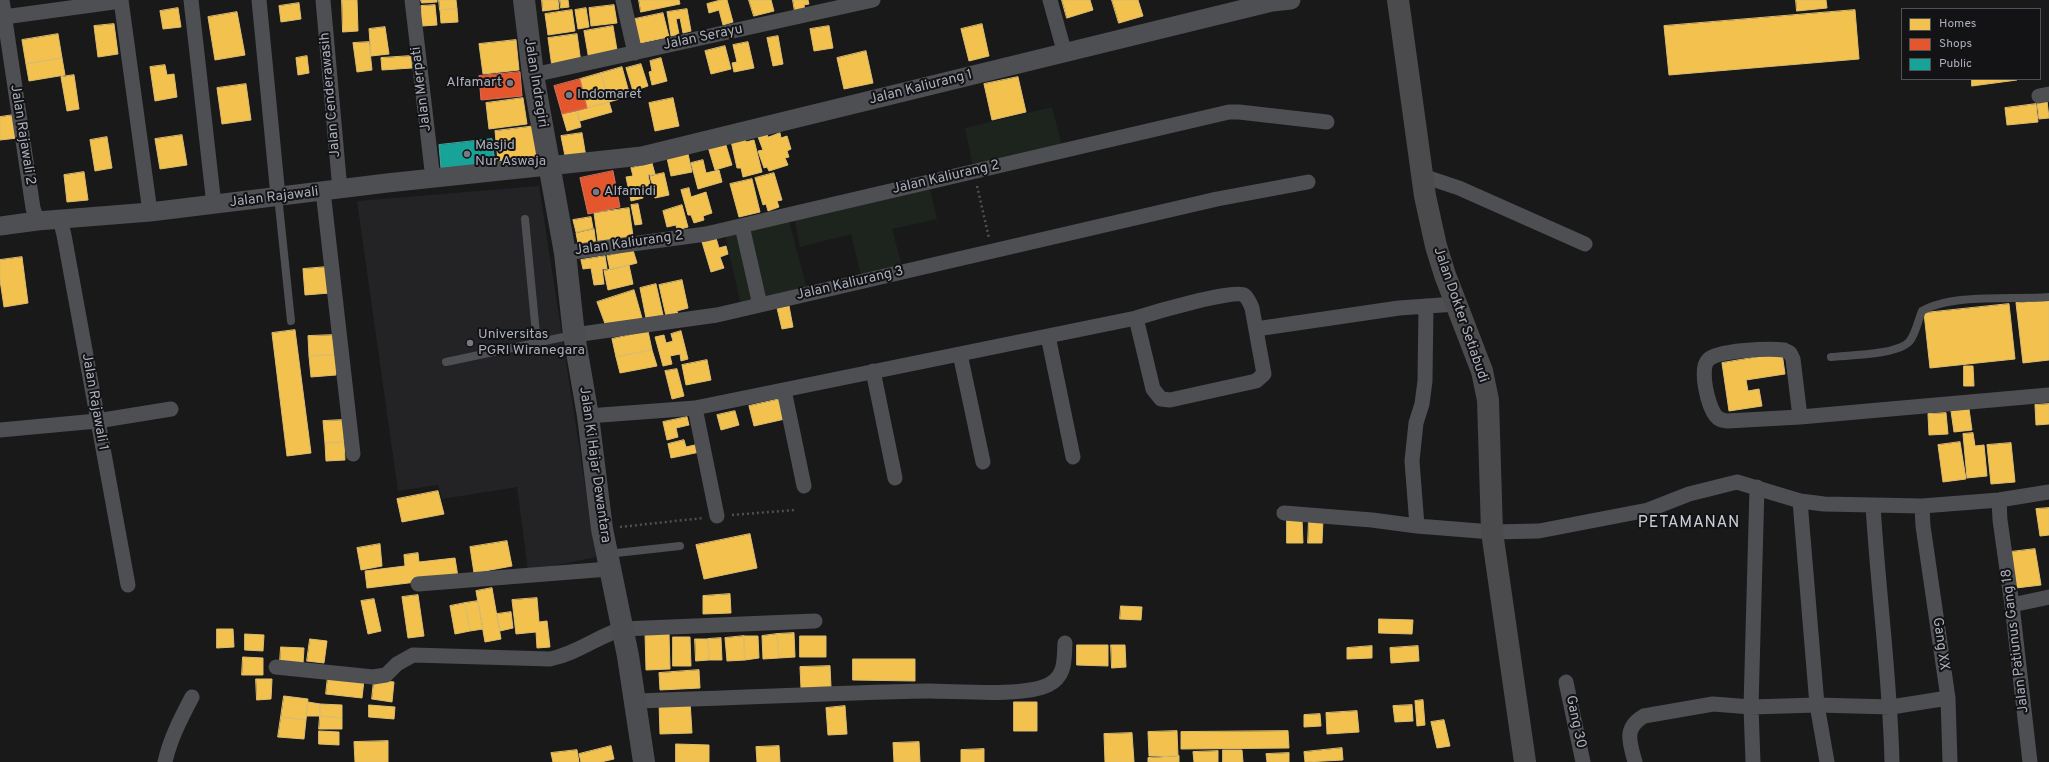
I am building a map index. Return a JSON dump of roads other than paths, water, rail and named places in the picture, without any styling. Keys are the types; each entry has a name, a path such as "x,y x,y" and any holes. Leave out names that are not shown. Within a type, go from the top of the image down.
{"highway":[{"name":"Jalan Dokter Setiabudi","path":"1398,0 1423,176 1436,246 1456,304 1482,371 1488,400 1492,532 1525,762"}],"main road":[{"name":"Jalan Indragiri","path":"524,0 533,75 548,167"},
{"name":"Jalan Ki Hajar Dewantara","path":"548,167 565,253 574,335 588,416 602,529 620,616 644,762"}],"street":[{"name":"Jalan Rajawali 2","path":"2,0 33,208 37,221"},
{"path":"4,18 121,0 150,212"},
{"path":"191,0 214,205"},
{"path":"259,0 278,196"},
{"name":"Jalan Cenderawasih","path":"323,0 332,191 354,454"},
{"name":"Jalan Merpati","path":"412,0 433,179"},
{"path":"623,0 635,53"},
{"name":"Jalan Serayu","path":"533,75 635,53 848,3 874,0"},
{"path":"1050,0 1065,54"},
{"name":"Jalan Kaliurang 1","path":"548,167 642,156 1065,54 1272,2 1291,0"},
{"name":"Jalan Kaliurang 2","path":"565,253 706,234 1229,112 1327,122"},
{"name":"Jalan Rajawali","path":"0,226 37,221 150,212 278,196 548,167"},
{"path":"1423,176 1459,188 1585,244"},
{"name":"Jalan Kaliurang 3","path":"574,335 717,315 1217,199 1308,182"},
{"name":"Jalan Rajawali 1","path":"60,219 128,585"},
{"path":"742,226 760,305"},
{"path":"588,416 695,408 1136,318 1195,302 1234,294 1243,294 1249,300 1252,308 1264,367 1264,374 1256,381 1170,400 1161,399 1153,389 1136,318"},
{"path":"1256,329 1346,315 1456,304"},
{"path":"1417,526 1412,461 1416,423 1422,404 1425,381 1426,306"},
{"path":"1048,336 1073,457"},
{"path":"1800,417 1793,359 1790,353 1784,350 1776,349 1714,355 1707,360 1703,368 1710,404 1715,415 1720,420 1736,421 1800,417 2049,395"},
{"path":"960,354 983,462"},
{"path":"873,371 895,478"},
{"path":"784,390 804,486"},
{"path":"695,408 717,516"},
{"path":"0,430 97,421 171,409"},
{"path":"1284,513 1492,532 1539,531 1582,524 1648,510 1689,494 1726,483 1737,482 1800,501 1874,511 1923,515 2000,509 2049,492"},
{"path":"1753,762 1751,707 1757,487"},
{"path":"1800,501 1818,705 1827,762"},
{"name":"Jalan Patiunus Gang 18","path":"2000,509 2030,762"},
{"path":"1874,511 1874,534 1891,707 1892,762"},
{"name":"Gang XX","path":"1923,515 1948,698 1950,762"},
{"path":"418,584 608,561"},
{"path":"2012,605 2049,597"},
{"path":"276,667 373,677 386,675 397,664 413,655 550,659 567,655 583,648 607,634 620,616 815,621"},
{"path":"635,701 929,691 1024,690 1046,686 1059,678 1064,669 1065,643"},
{"name":"Gang 30","path":"1566,682 1583,762"},
{"path":"165,762 175,731 192,697"},
{"path":"1635,762 1629,742 1630,732 1635,721 1644,716 1713,704 1751,707 1818,705 1891,707 1948,698"}],"lane":[{"path":"278,196 291,321"},
{"path":"525,219 537,344"},
{"path":"1830,357 1889,351 1902,347 1912,337 1922,311 1938,304 1954,301 2049,297"},
{"path":"446,362 574,335"},
{"path":"608,561 680,546"}],"place":[{"name":"Alfamart","path":"510,83"},
{"name":"Indomaret","path":"569,95"},
{"name":"Masjid Nur Aswaja","path":"467,154"},
{"name":"Alfamidi","path":"596,192"},
{"name":"Universitas PGRI Wiranegara","path":"470,343"}],"district":[{"name":"PETAMANAN","path":"1689,524"}]}
